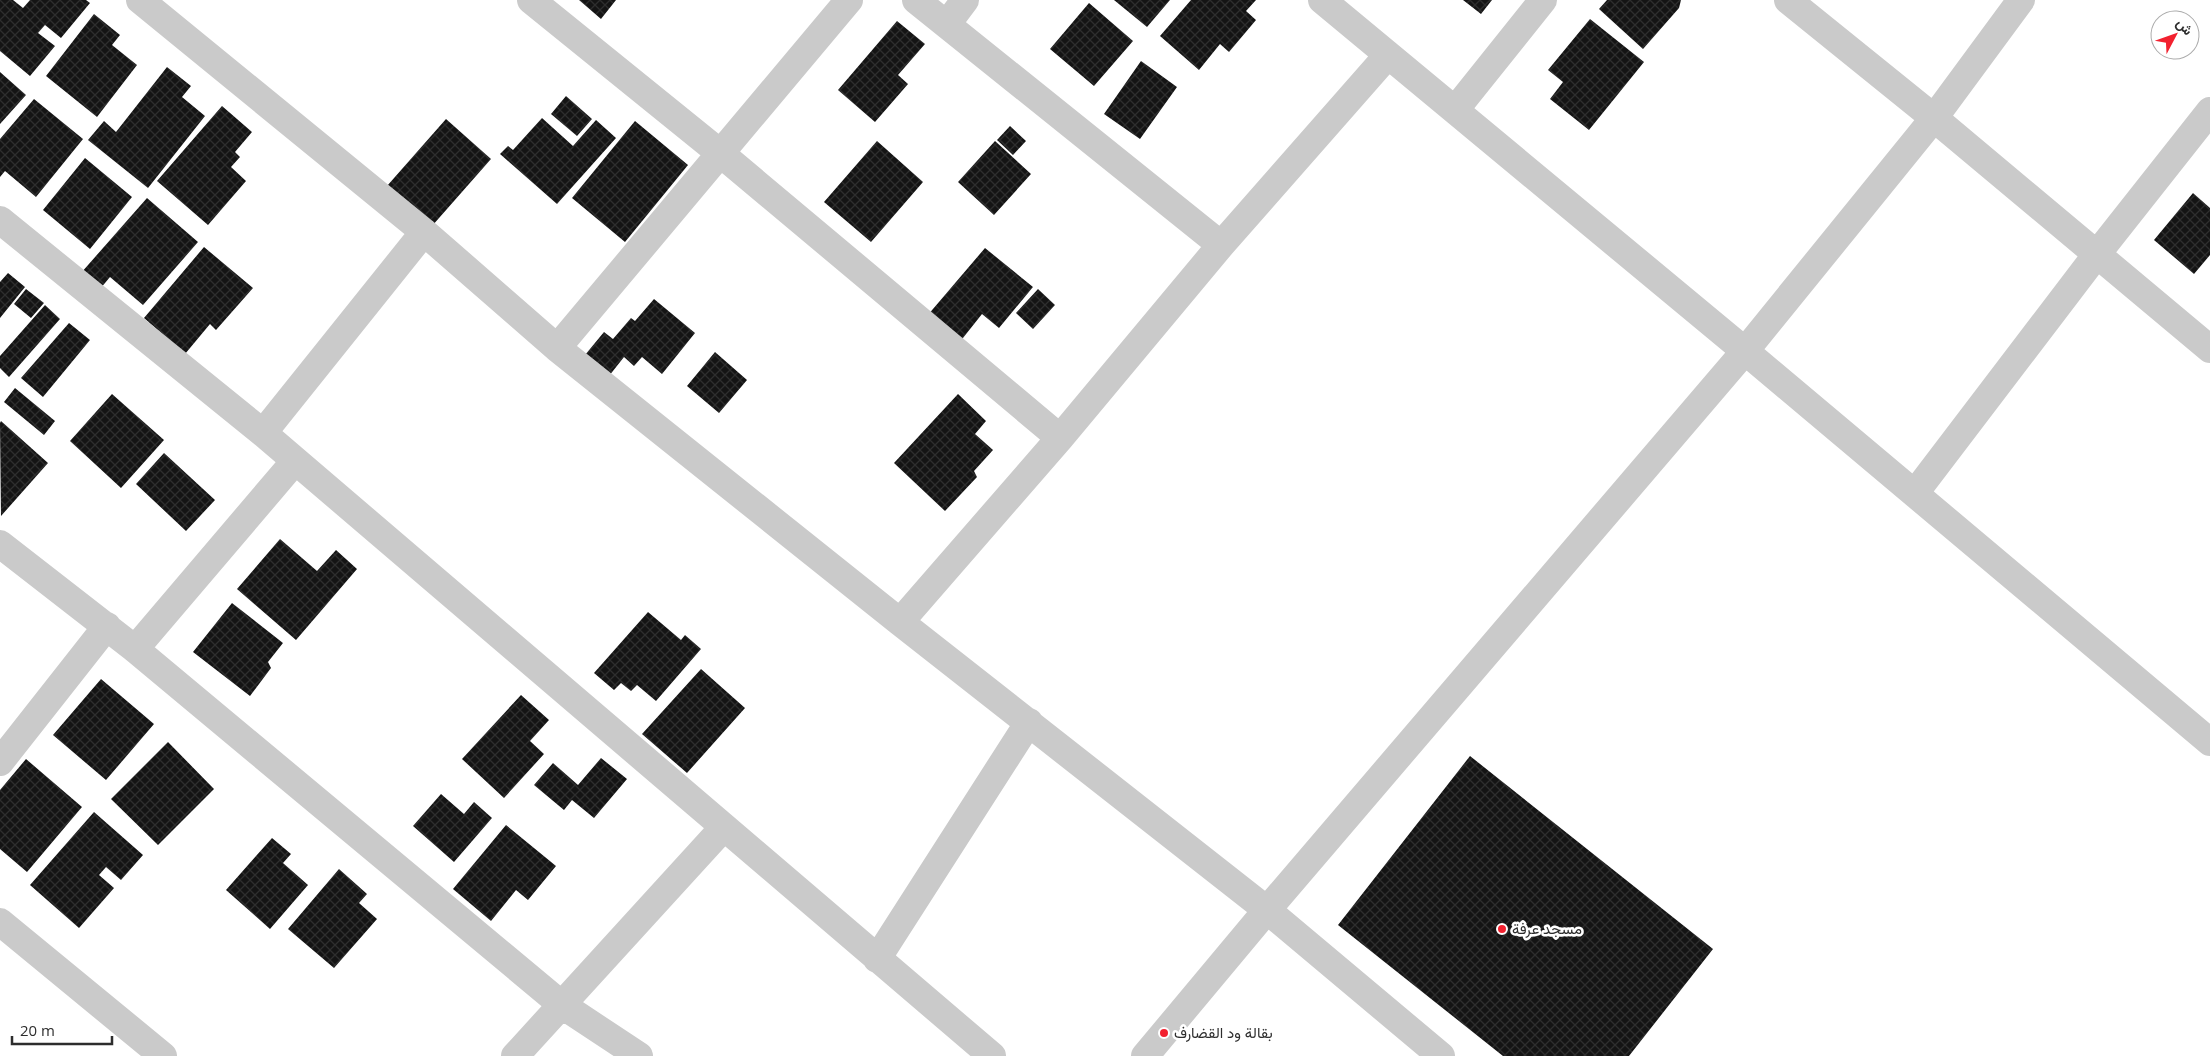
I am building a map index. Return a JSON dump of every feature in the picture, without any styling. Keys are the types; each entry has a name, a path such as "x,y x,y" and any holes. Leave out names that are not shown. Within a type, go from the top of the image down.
{"street":[{"path":"140,0 424,232 557,348 900,622 1267,910 1441,1056"},
{"path":"531,0 720,153 1060,438"},
{"path":"557,348 849,0"},
{"path":"916,0 1221,245"},
{"path":"946,24 965,0"},
{"path":"1322,0 1915,492 2210,742"},
{"path":"1455,110 1543,0"},
{"path":"1788,0 1934,118 2210,349"},
{"path":"1145,1056 1267,910 1745,351 1934,118 2021,0"},
{"path":"900,622 1060,438 1221,245 1388,55"},
{"path":"1915,492 2097,254 2210,111"},
{"path":"0,220 263,433 992,1056"},
{"path":"263,433 424,232"},
{"path":"135,649 295,461"},
{"path":"0,544 107,626 562,1005 638,1056"},
{"path":"0,762 107,626"},
{"path":"877,959 1029,722"},
{"path":"515,1056 724,827"},
{"path":"0,922 163,1056"}],"building":[{"path":"0,0 13,0 23,8 30,0 86,0 90,3 61,38 45,25 38,33 55,46 30,76 0,51"},
{"path":"579,0 616,0 601,19"},
{"path":"1114,0 1170,0 1147,27"},
{"path":"1191,0 1256,0 1246,11 1256,20 1229,52 1220,44 1199,70 1160,36"},
{"path":"1463,0 1492,0 1481,14"},
{"path":"1607,0 1681,0 1679,8 1643,49 1599,9"},
{"path":"1089,3 1133,41 1094,86 1050,49"},
{"path":"94,14 120,35 112,45 137,65 97,117 46,76"},
{"path":"1590,19 1644,62 1589,130 1550,99 1563,82 1548,70"},
{"path":"897,21 925,44 898,75 908,84 875,122 838,90"},
{"path":"1141,61 1177,87 1140,139 1104,114"},
{"path":"167,67 191,86 182,97 205,116 148,188 88,140 104,121 116,132"},
{"path":"0,72 26,95 0,124"},
{"path":"566,96 592,119 577,136 551,114"},
{"path":"34,99 83,139 36,197 5,171 0,177 0,139"},
{"path":"222,106 252,132 235,152 240,157 231,167 246,181 208,225 157,181"},
{"path":"542,118 573,146 596,120 616,138 557,204 500,154 508,146 513,150"},
{"path":"446,119 491,159 432,226 387,186"},
{"path":"635,121 688,165 625,242 572,198"},
{"path":"1010,126 1026,141 1013,155 997,140"},
{"path":"877,141 923,182 871,242 824,202"},
{"path":"995,141 1031,174 994,215 958,182"},
{"path":"85,158 132,197 90,249 43,210"},
{"path":"2193,193 2210,208 2210,255 2194,274 2154,240"},
{"path":"147,198 198,242 143,305 110,277 100,289 81,273"},
{"path":"204,247 253,288 216,330 210,324 185,354 144,318"},
{"path":"985,248 1033,287 999,328 982,314 959,343 927,316"},
{"path":"8,273 25,287 0,318 0,282"},
{"path":"26,289 44,303 31,318 14,304"},
{"path":"1038,289 1055,305 1033,329 1016,313"},
{"path":"654,299 695,333 662,374 642,357 634,366 624,357 609,376 585,355 604,332 613,339 631,318 635,321"},
{"path":"45,305 60,319 9,377 0,368 0,356"},
{"path":"69,323 90,340 43,397 21,378"},
{"path":"715,352 747,380 719,413 687,386"},
{"path":"15,388 55,421 44,435 4,402"},
{"path":"112,394 164,440 121,488 70,441"},
{"path":"958,394 986,421 975,434 993,450 974,471 977,477 945,511 894,463"},
{"path":"1,421 48,463 1,516 0,423"},
{"path":"164,453 215,500 186,531 136,484"},
{"path":"280,539 317,571 336,550 357,569 296,640 237,589"},
{"path":"232,603 283,643 268,662 271,668 250,696 193,652"},
{"path":"648,612 681,640 685,635 701,649 656,701 637,685 631,691 621,683 614,690 594,673"},
{"path":"701,669 745,708 687,773 642,734"},
{"path":"101,679 154,724 106,780 53,735"},
{"path":"521,695 549,720 530,741 544,754 504,798 462,759"},
{"path":"168,742 214,789 158,845 111,799"},
{"path":"1470,756 1713,949 1629,1056 1503,1056 1338,925"},
{"path":"601,758 627,779 594,818 572,800 564,810 534,785 553,763 578,785"},
{"path":"26,759 82,807 27,872 0,849 0,790"},
{"path":"441,794 464,814 474,802 492,818 454,862 413,826"},
{"path":"94,812 143,855 121,880 106,867 99,875 114,888 79,928 30,885"},
{"path":"506,825 556,866 528,900 516,890 491,921 453,889"},
{"path":"272,838 291,854 283,863 308,885 270,929 226,890"},
{"path":"339,869 367,894 359,903 377,919 334,968 288,929"}],"place":[{"name":"مسجد عرفة","path":"1502,929"},
{"name":"بقالة ود القضارف","path":"1164,1033"}]}
